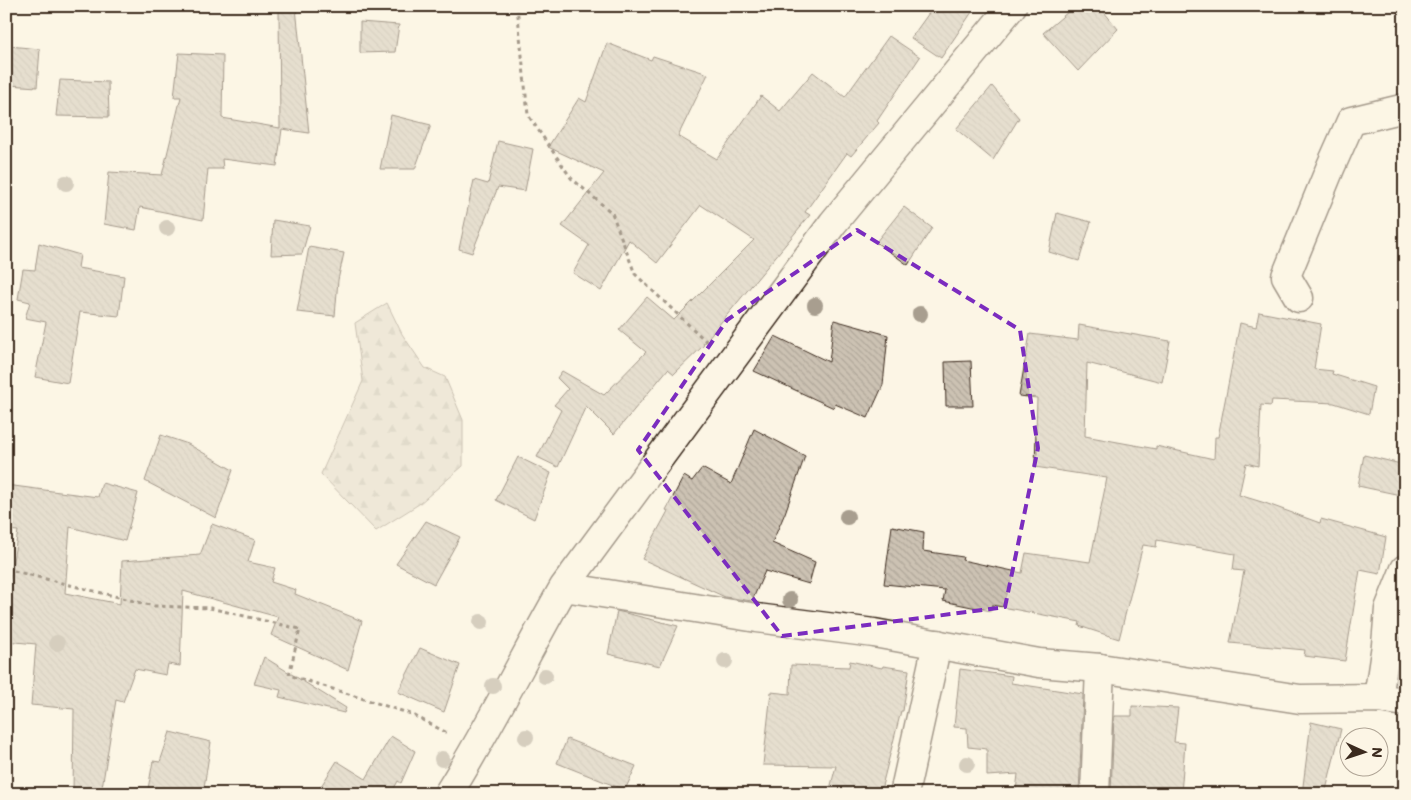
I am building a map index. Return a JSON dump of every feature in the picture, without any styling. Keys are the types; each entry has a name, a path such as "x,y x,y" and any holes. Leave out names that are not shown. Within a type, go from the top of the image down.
{"street":[{"path":"448,794 467,764 529,647 564,587 833,223 1012,6"},
{"path":"1299,298 1286,276 1351,121 1403,120"},
{"path":"1378,698 1389,609 1405,570"},
{"path":"564,587 757,618 874,633 1039,663 1100,668 1300,699 1378,698 1405,702"},
{"path":"904,794 937,644"},
{"path":"1095,794 1100,668"}],"path":[{"path":"517,6 528,115 571,178 612,213 635,274 729,363"},
{"path":"6,569 154,606 210,608 300,629 289,675 411,714 455,737 467,764"}],"highlighted area":[{"path":"857,230 1020,330 1038,448 1005,607 782,636 638,450 727,320"}],"green space":[{"path":"387,303 402,334 425,368 445,377 463,420 463,466 419,504 376,531 321,474 363,381 355,323"}],"building":[{"path":"934,6 976,6 941,58 911,38"},
{"path":"1075,6 1099,6 1118,29 1078,71 1043,33"},
{"path":"279,8 296,8 309,133 282,129 277,166 222,159 223,169 208,169 203,220 140,207 136,230 104,224 109,172 162,175 181,97 174,97 179,53 223,55 222,118 280,128"},
{"path":"360,22 399,25 395,52 360,53"},
{"path":"889,36 920,57 877,121 879,123 851,156 847,153 805,212 810,215 704,345 674,374 668,369 614,434 586,406 558,467 537,457 561,410 554,405 568,389 557,378 562,371 604,395 646,352 619,330 647,297 674,320 754,240 701,205 657,263 629,240 601,291 573,273 589,245 562,226 604,173 548,147 579,98 586,102 607,43 651,60 653,56 708,74 678,136 717,159 761,96 780,111 813,72 845,97"},
{"path":"9,46 40,49 37,87 9,85"},
{"path":"60,80 108,82 109,117 56,116"},
{"path":"992,86 1019,118 993,160 956,129"},
{"path":"391,115 431,125 415,169 380,169"},
{"path":"498,141 533,149 525,191 498,187 472,253 459,249 474,180 488,184"},
{"path":"904,207 932,228 908,265 876,242"},
{"path":"1057,213 1091,222 1079,261 1049,252"},
{"path":"273,220 310,226 302,254 271,255"},
{"path":"39,243 80,255 78,268 124,276 119,316 80,312 68,383 35,377 46,322 25,318 30,302 18,299 23,269 35,270"},
{"path":"309,247 344,253 338,280 335,316 297,312"},
{"path":"1259,312 1321,324 1314,369 1333,371 1332,374 1374,387 1369,414 1334,403 1272,400 1271,406 1261,405 1258,466 1246,463 1239,495 1320,523 1321,519 1386,537 1380,574 1360,570 1345,661 1304,656 1305,650 1230,643 1244,571 1233,570 1235,554 1157,540 1156,547 1143,545 1119,639 1079,626 1080,622 992,605 991,611 943,601 945,590 884,584 892,526 924,532 923,551 963,557 962,560 1022,573 1026,553 1090,562 1107,478 1035,467 1037,398 1019,396 1030,334 1078,340 1079,325 1170,341 1162,382 1087,363 1085,436 1156,449 1156,446 1214,459 1215,437 1218,437 1240,323 1256,327"},
{"path":"834,320 888,335 883,385 868,418 835,404 834,408 754,371 775,336 829,362"},
{"path":"971,361 973,406 946,406 945,362"},
{"path":"754,429 805,456 785,513 772,543 815,562 809,584 765,571 752,601 725,597 642,559 668,511 666,510 684,476 692,481 702,468 731,484"},
{"path":"161,435 188,444 233,470 216,518 145,481"},
{"path":"1364,455 1405,465 1405,496 1358,486"},
{"path":"518,457 551,473 534,519 496,500"},
{"path":"102,483 138,493 125,541 70,527 65,593 120,604 122,561 200,555 212,524 255,540 248,562 275,568 271,582 296,590 295,594 362,621 348,670 271,635 278,617 183,591 180,666 168,664 166,675 135,669 123,702 116,700 101,794 73,794 74,709 31,705 36,644 6,641 6,579 10,579 18,531 6,530 6,485 98,497"},
{"path":"426,521 460,537 434,584 396,564"},
{"path":"617,611 678,626 660,666 608,654"},
{"path":"420,648 460,665 444,712 398,692"},
{"path":"264,657 346,708 344,713 279,697 281,690 254,684"},
{"path":"850,661 882,668 883,666 909,670 903,711 901,711 880,794 850,794 851,789 830,789 836,766 763,765 771,692 790,694 791,665 849,667"},
{"path":"960,669 1012,676 1011,683 1083,694 1079,794 1016,791 1018,774 987,776 987,749 968,747 967,728 954,727"},
{"path":"1132,706 1178,708 1174,742 1185,743 1181,794 1111,794 1114,716 1132,716"},
{"path":"1311,722 1338,728 1338,741 1325,794 1302,794"},
{"path":"170,732 211,742 203,794 161,794 148,789 153,761 160,762"},
{"path":"391,736 415,751 401,783 398,781 391,794 316,794 337,761 366,779"},
{"path":"567,739 636,766 625,790 557,763"}]}
